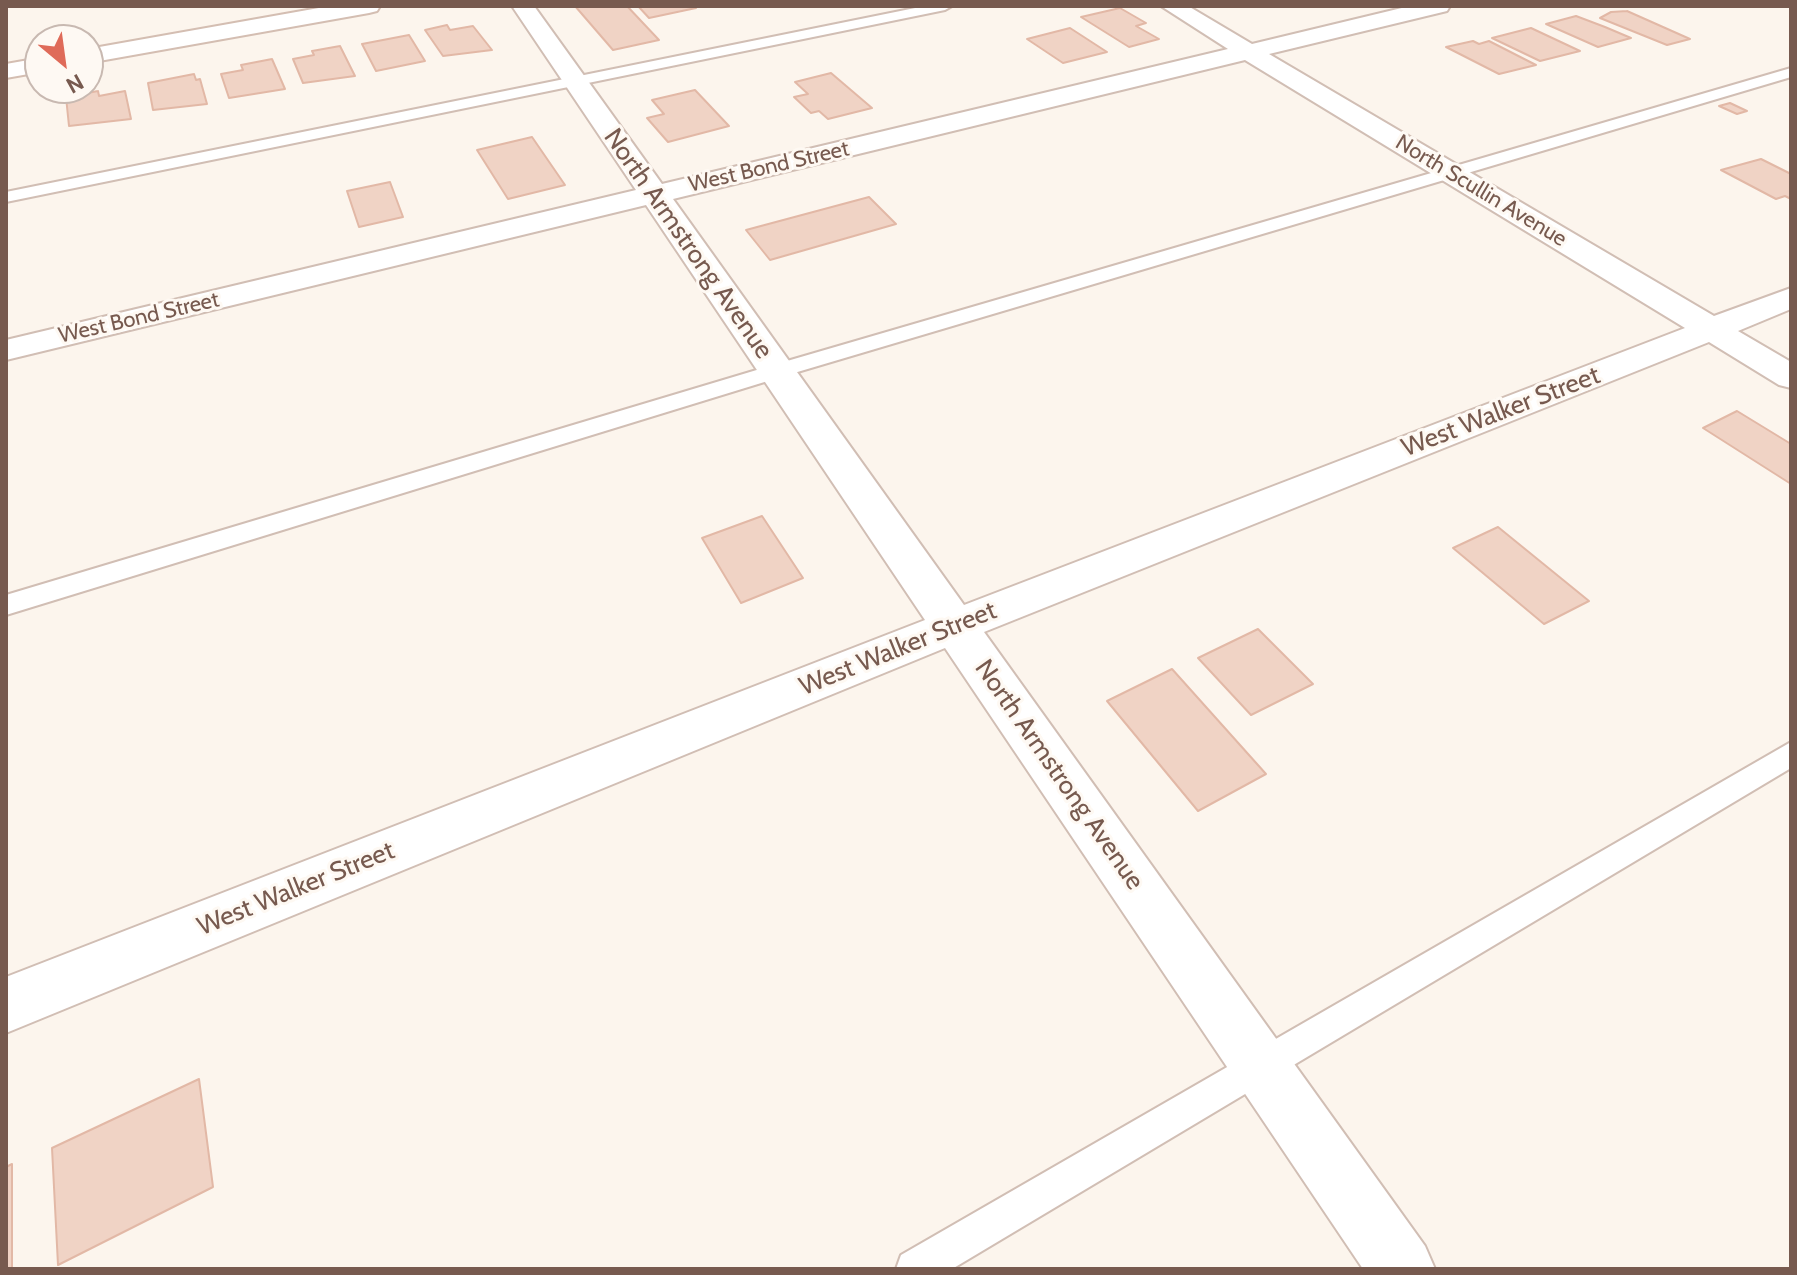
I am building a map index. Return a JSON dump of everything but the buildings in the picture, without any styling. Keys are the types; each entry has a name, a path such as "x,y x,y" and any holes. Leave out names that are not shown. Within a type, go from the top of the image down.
{"street":[{"path":"104,53 369,6"},
{"name":"North Armstrong Avenue","path":"523,6 1402,1269"},
{"name":"North Scullin Avenue","path":"1172,6 1791,377"},
{"name":"West Bond Street","path":"6,350 1439,6"},
{"name":"West Walker Street","path":"6,1005 955,626 1791,298"}],"lane":[{"path":"6,197 945,6"},
{"path":"6,605 777,371 1791,72"},
{"path":"915,1269 1791,754"}]}
